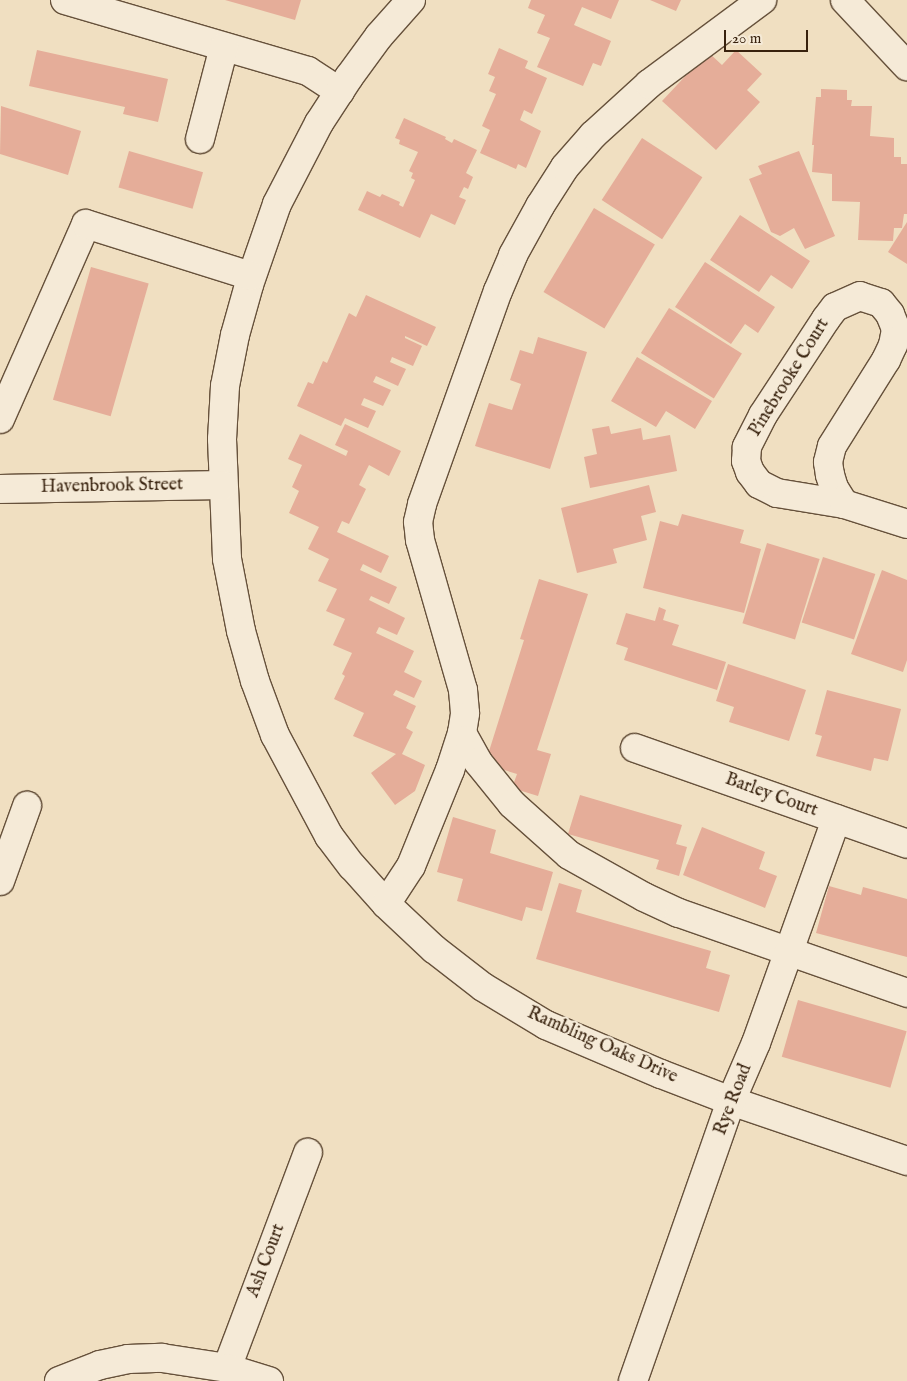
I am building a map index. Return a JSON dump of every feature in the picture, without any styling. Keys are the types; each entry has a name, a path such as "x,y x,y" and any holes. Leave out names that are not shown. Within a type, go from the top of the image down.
{"street":[{"path":"64,0 308,71 340,92"},
{"name":"Rambling Oaks Drive","path":"411,0 379,36 319,123 277,204 251,276 235,335 225,386 222,439 227,559 232,588 255,681 275,736 328,836 386,904 434,949 483,987 546,1025 661,1074 731,1101 907,1161"},
{"path":"386,904 411,866 450,770 462,733 465,713 462,690 420,540 418,522 422,504 498,291 513,255 540,206 565,167 593,135 649,84 762,0"},
{"path":"849,2 907,66"},
{"path":"200,139 224,47"},
{"path":"0,419 86,224 251,276"},
{"name":"Pinebrooke Court","path":"844,504 834,488 830,475 828,462 832,446 886,360 893,345 896,329 890,314 881,303 860,296 836,307 826,319 763,415 747,447 746,461 750,472 759,484 777,493 844,504 907,524"},
{"name":"Havenbrook Street","path":"0,489 224,485"},
{"path":"462,733 478,762 512,804 569,855 644,897 680,913 907,993"},
{"name":"Barley Court","path":"635,748 907,844"},
{"path":"0,881 28,806"},
{"name":"Rye Road","path":"633,1381 731,1101 756,1044 836,819"},
{"name":"Ash Court","path":"226,1368 308,1153"},
{"path":"59,1381 100,1365 128,1359 162,1358 226,1368 269,1381"}],"building":[{"path":"225,0 301,0 295,20"},
{"path":"531,0 619,0 611,19 582,7 574,25 611,41 601,66 593,63 583,86 537,67 550,38 537,33 545,15 528,8"},
{"path":"650,0 681,0 676,11"},
{"path":"499,48 528,61 525,68 547,78 532,114 524,110 520,120 541,131 526,168 518,164 516,169 480,153 490,130 482,126 496,94 489,91 495,77 488,74"},
{"path":"37,50 168,79 158,122 123,114 125,107 29,86"},
{"path":"736,50 762,74 747,90 760,102 716,150 662,101 708,52 722,65"},
{"path":"821,89 847,90 847,100 852,100 851,106 872,106 870,136 894,138 894,157 901,157 901,164 907,164 907,214 904,214 902,228 894,228 893,241 858,240 860,202 832,201 832,174 812,172 816,97 821,97"},
{"path":"1,106 81,131 68,175 0,154"},
{"path":"404,118 446,137 445,139 452,143 454,139 477,150 466,173 473,177 468,189 464,187 459,197 466,200 455,225 431,214 420,238 358,210 367,191 380,197 382,194 400,202 399,205 403,207 415,180 411,178 413,173 409,171 418,152 399,144 400,140 395,138"},
{"path":"642,138 702,177 662,239 602,200"},
{"path":"129,151 203,172 193,209 119,188"},
{"path":"799,151 835,236 805,249 794,228 780,236 771,232 749,179 762,174 758,166"},
{"path":"594,208 655,245 604,329 544,292"},
{"path":"740,215 810,261 792,289 771,275 759,292 710,260"},
{"path":"907,222 907,264 888,252"},
{"path":"705,262 775,307 758,333 745,324 731,344 675,307"},
{"path":"91,267 149,284 111,416 53,400"},
{"path":"366,295 436,327 427,346 405,336 405,338 422,346 413,366 392,357 390,362 406,369 398,386 376,376 373,382 391,390 383,406 364,398 361,405 376,411 368,428 345,418 341,426 297,406 308,382 313,384 323,361 327,363 349,313 356,317"},
{"path":"669,308 742,354 714,399 641,353"},
{"path":"538,337 587,352 550,469 475,446 489,403 512,410 521,384 510,380 520,350 533,354"},
{"path":"637,357 712,401 695,429 666,411 656,427 611,401"},
{"path":"345,424 401,451 389,476 369,465 359,485 366,489 349,524 342,521 337,532 389,556 381,573 363,564 360,570 397,587 389,604 371,596 369,600 405,618 397,635 379,627 376,633 414,651 404,672 422,681 414,698 396,690 393,695 416,706 406,728 413,732 402,754 425,765 415,791 395,805 371,773 396,754 353,736 364,713 334,699 345,676 342,674 352,653 333,645 345,619 326,611 337,589 318,581 329,559 308,549 319,527 289,513 299,491 292,487 302,465 288,459 300,434 346,456 348,451 335,445"},
{"path":"609,426 611,434 641,428 643,440 670,435 677,471 590,488 584,457 597,454 592,429"},
{"path":"649,485 656,512 641,516 647,540 613,549 617,563 577,573 561,508"},
{"path":"682,514 744,530 740,543 761,549 744,613 643,588 660,521 678,526"},
{"path":"767,543 820,559 795,639 742,623"},
{"path":"823,557 875,574 854,640 802,623"},
{"path":"882,570 907,580 907,660 903,672 851,654"},
{"path":"539,579 588,594 537,750 551,754 538,796 512,788 517,774 485,764 524,640 520,639"},
{"path":"659,607 666,610 663,620 679,625 672,645 726,662 717,690 624,660 628,648 616,644 626,613 655,621"},
{"path":"728,664 806,690 789,741 729,722 734,707 716,701"},
{"path":"827,690 901,709 888,761 874,758 871,771 816,756 822,736 815,734"},
{"path":"580,795 682,825 676,844 687,847 679,876 656,869 659,860 568,834"},
{"path":"453,817 496,830 490,853 553,872 542,911 526,907 522,921 457,901 463,879 437,872"},
{"path":"702,827 765,852 759,869 777,876 765,908 683,875"},
{"path":"559,883 582,890 576,912 711,951 706,968 730,975 719,1012 536,959"},
{"path":"829,886 861,895 863,887 907,899 907,957 816,933"},
{"path":"798,1000 907,1031 890,1088 782,1057"}]}
